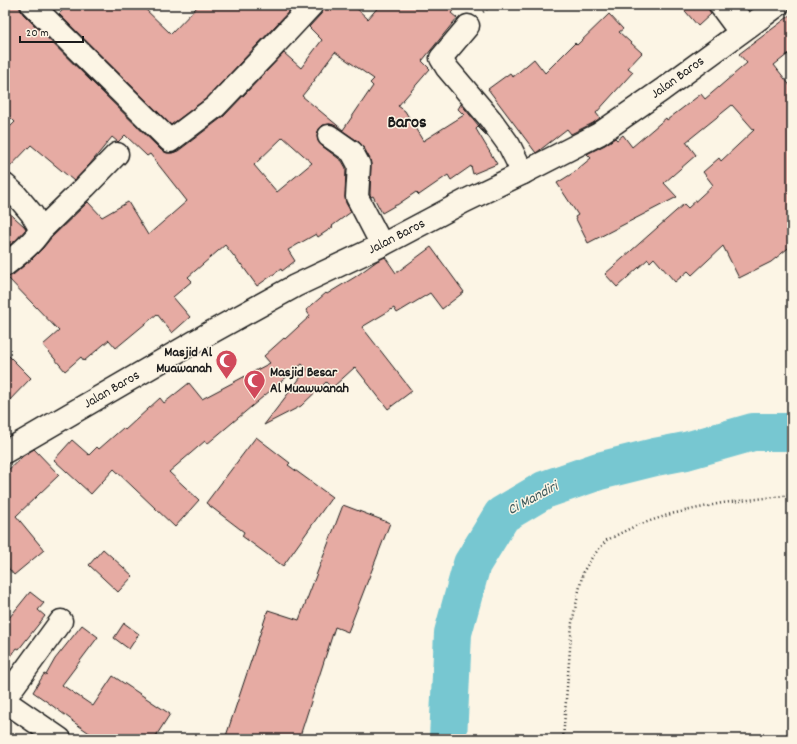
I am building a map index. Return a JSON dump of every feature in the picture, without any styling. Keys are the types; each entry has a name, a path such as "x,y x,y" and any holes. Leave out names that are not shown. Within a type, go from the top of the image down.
{"street":[{"path":"32,5 170,141 215,107 312,5"},
{"path":"720,5 746,28"},
{"name":"Jalan Baros","path":"5,452 222,326 296,286 382,245 465,201 599,134 778,5"},
{"path":"468,26 441,58 447,68 491,120 509,144 523,173"},
{"path":"329,136 352,152 359,165 357,197 382,245"},
{"path":"5,265 21,253 41,230 117,154"},
{"path":"5,185 16,195 32,214 41,230"},
{"path":"60,739 5,699 61,621"}],"lane":[{"path":"736,5 746,28"}],"path":[{"path":"563,739 572,623 583,572 593,556 608,540 635,526 671,514 722,503 792,495"}],"building":[{"path":"5,5 20,5 20,9 23,14 161,150 167,153 172,153 178,151 224,116 284,53 301,68 322,40 309,27 321,14 326,5 353,5 368,19 380,5 458,5 451,13 457,18 422,61 430,69 398,106 405,111 423,141 464,115 458,109 461,104 487,136 478,127 476,129 497,164 473,174 471,166 451,180 448,175 419,195 416,192 382,213 373,196 371,197 370,194 371,165 370,159 363,146 336,126 330,124 323,125 319,129 317,135 318,141 322,146 342,161 346,168 345,197 346,203 351,212 318,237 316,234 288,250 295,261 282,271 281,269 257,286 225,245 188,277 192,281 173,297 190,317 172,333 157,314 116,348 109,340 84,361 81,357 65,371 43,345 59,331 7,277 13,275 33,258 88,202 102,217 128,202 148,235 187,201 150,154 147,156 125,135 118,142 112,137 74,181 31,145 5,172 5,132 15,122 5,112","holes":["335,52 374,79 370,83 373,86 343,130 302,96","283,137 312,163 277,192 254,165"]},
{"path":"67,5 141,5 171,34 199,5 292,5 293,7 207,98 171,125 59,14"},
{"path":"680,5 708,5 711,14 698,26"},
{"path":"609,14 623,29 619,32 642,53 628,68 633,72 596,113 600,118 571,134 567,129 536,153 488,89 510,73 513,77 534,59 545,73 575,43 577,45"},
{"path":"792,14 792,51 774,65 792,88 792,245 771,262 739,278 723,246 692,275 688,271 675,282 654,258 650,262 648,259 617,287 605,274 684,204 688,208 713,185 703,172 719,158 721,161 754,130 732,105 686,142 696,155 664,183 677,197 588,243 575,217 578,215 557,183 573,173 591,158 587,154 615,138 617,140 623,135 632,147 666,118 667,120 701,94 705,99 747,63 739,54"},
{"path":"5,209 26,229 5,249"},
{"path":"431,247 464,292 442,309 430,293 397,313 394,308 362,327 412,391 388,409 355,367 332,388 326,382 301,406 264,425 307,369 302,364 207,444 205,441 169,472 199,500 175,527 114,469 91,494 54,460 72,440 89,455 97,447 99,449 123,428 125,430 160,398 164,403 189,383 202,399 270,363 264,356 310,316 306,310 326,293 327,294 355,277 385,257 396,273"},
{"path":"5,352 31,378 5,405"},
{"path":"256,437 290,463 288,465 332,497 283,566 242,536 244,532 206,503"},
{"path":"34,449 59,475 16,516 44,550 14,575 5,564 5,473 23,456"},
{"path":"343,505 390,523 348,632 335,627 299,739 225,739 268,610 299,620"},
{"path":"103,549 133,576 118,592 89,565"},
{"path":"30,592 44,603 38,610 45,616 5,664 5,623"},
{"path":"124,623 139,634 129,649 114,638"},
{"path":"82,625 98,637 62,685 93,706 113,676 170,714 154,739 98,739 33,692 44,674 46,675 55,659"}],"waterway":[{"name":"Ci Mandiri","path":"448,739 453,633 472,564 502,515 544,490 599,471 686,451 753,432 792,432"}],"place":[{"name":"Masjid Al Muawanah","path":"227,380"},
{"name":"Masjid Besar Al Muawwanah","path":"255,400"}],"district":[{"name":"Baros","path":"407,123"}]}
